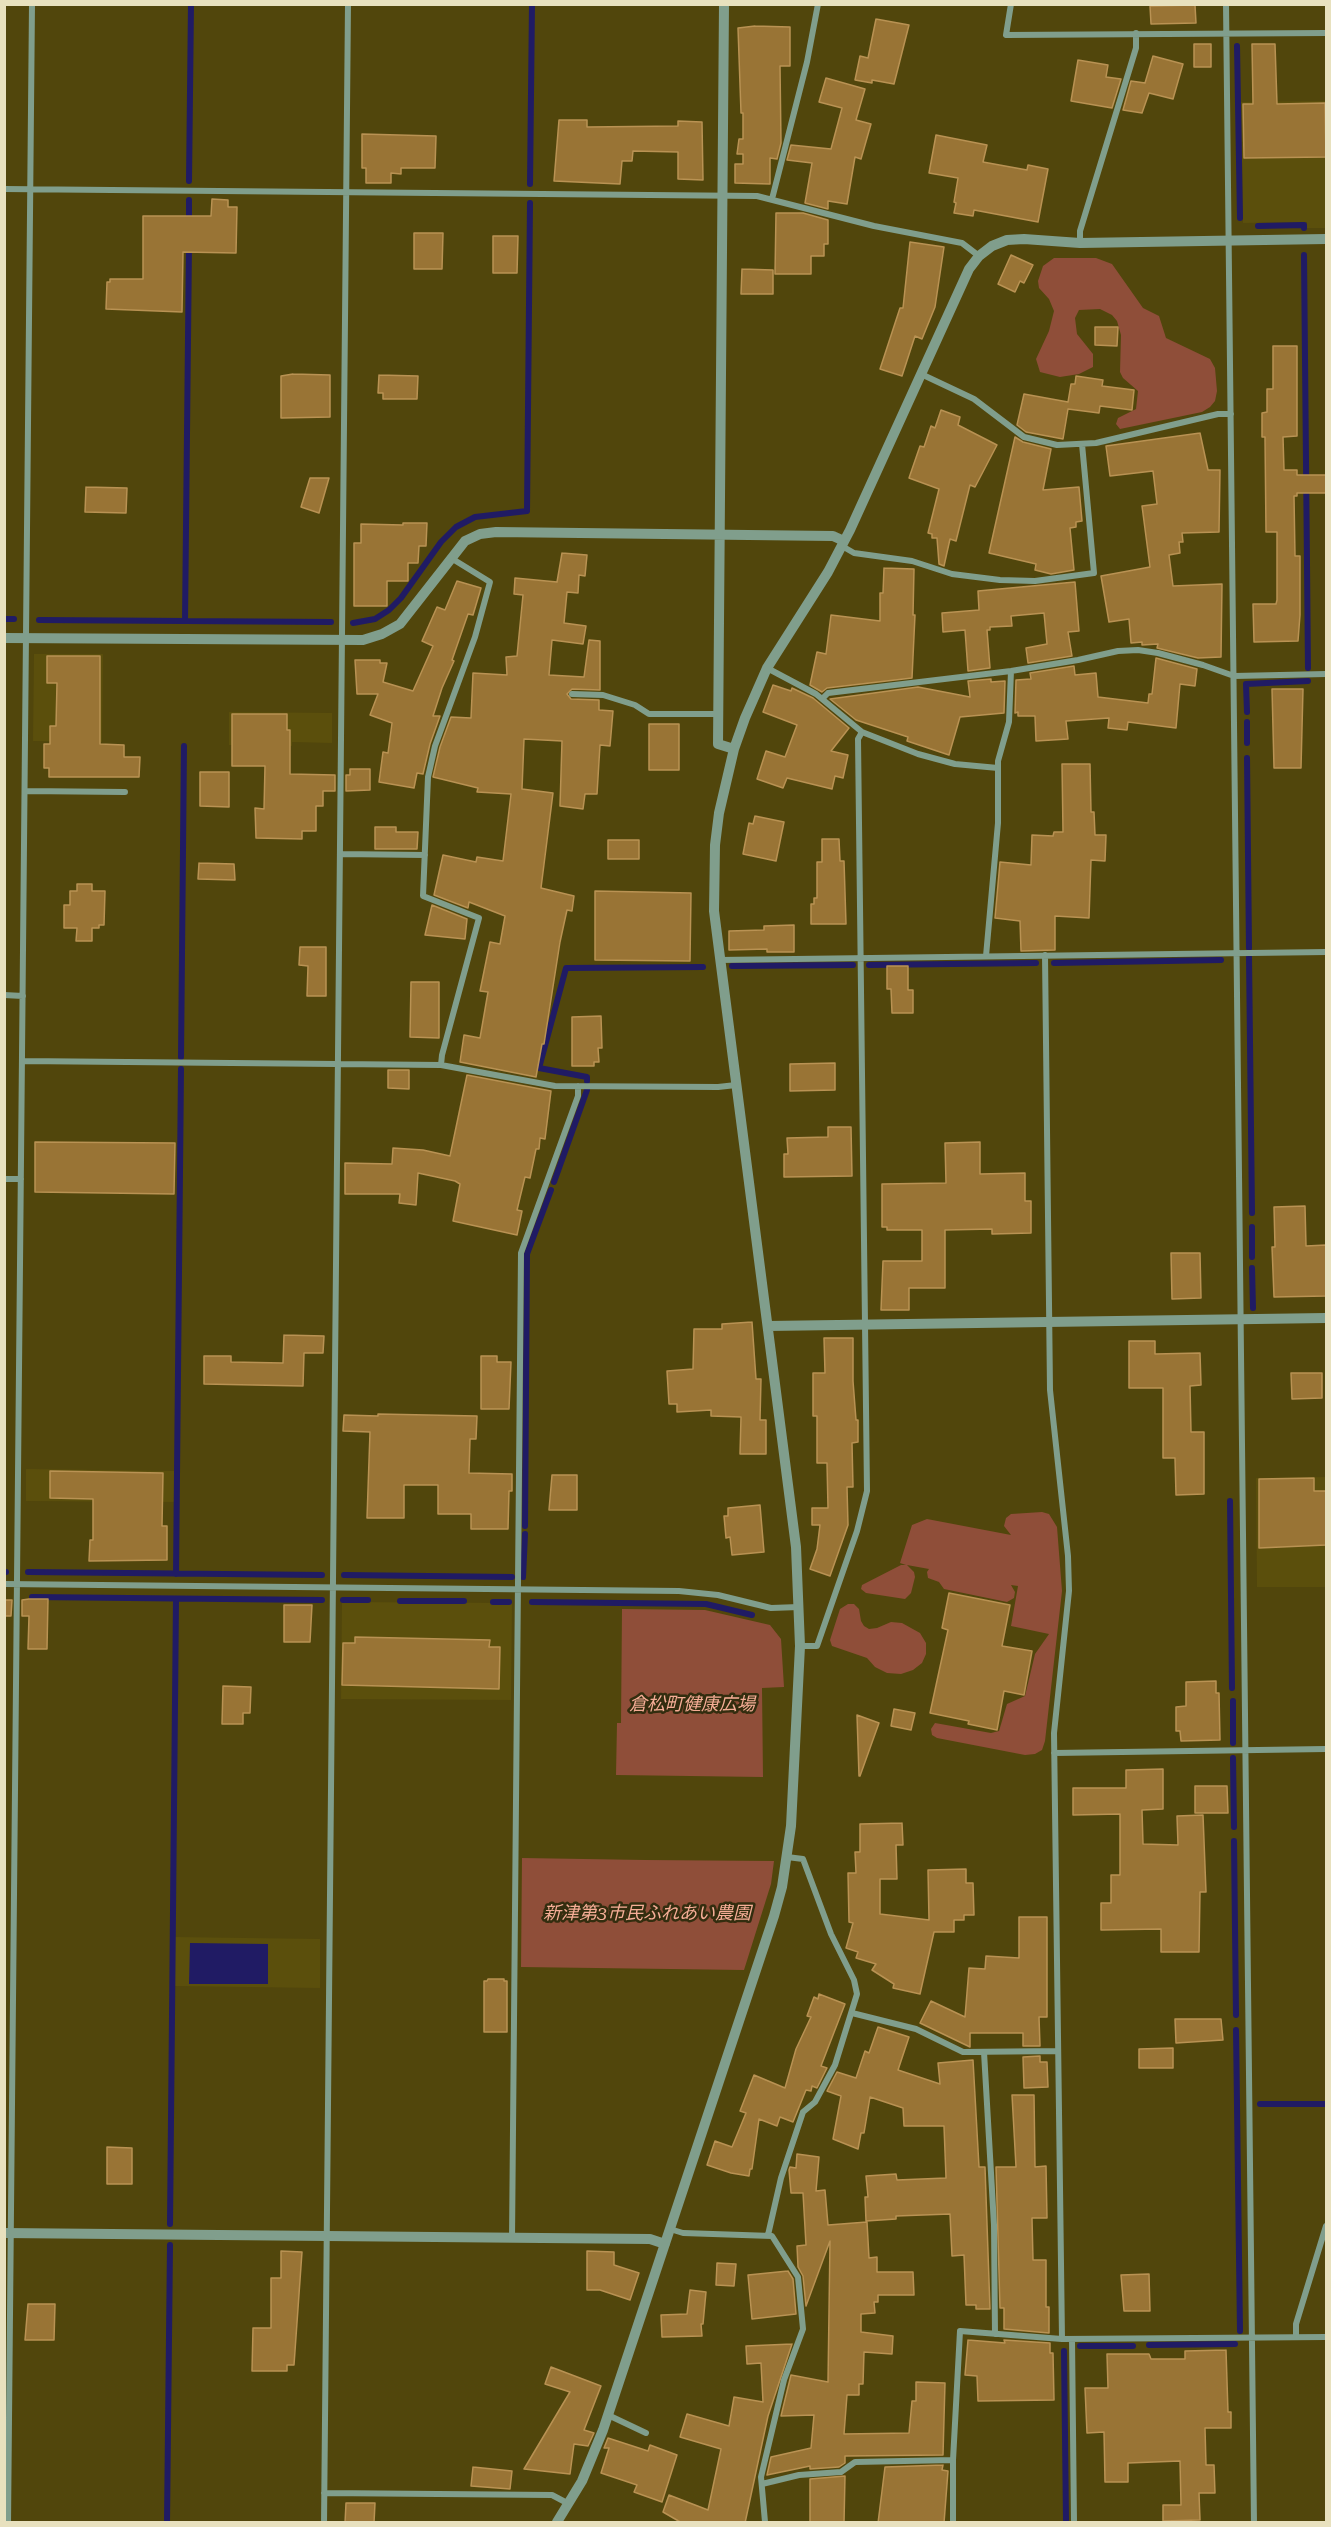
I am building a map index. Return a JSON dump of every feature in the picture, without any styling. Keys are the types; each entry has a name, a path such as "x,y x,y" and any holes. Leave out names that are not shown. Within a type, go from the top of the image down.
{"street":[{"path":"8,2523 8,2233 17,1584 32,4"},
{"path":"324,2523 348,4"},
{"path":"724,4 718,744 734,749"},
{"path":"772,199 807,62 818,4"},
{"path":"1011,4 1006,35 1326,33"},
{"path":"1226,4 1254,2523"},
{"path":"1080,243 1080,231 1097,182 1136,48 1136,33"},
{"path":"4,189 757,196 874,226 962,243 979,256"},
{"path":"557,2523 569,2505 594,2456 774,1916 787,1857 796,1755 800,1607 791,1497 714,911 715,845 721,802 734,749 767,668 843,544 969,269 979,256 992,246 1007,240 1024,239 1080,243 1326,239"},
{"path":"921,374 974,399 1024,437 1057,445 1082,444 1218,414 1231,414"},
{"path":"4,638 363,640 382,634 400,624 465,541 480,534 496,532 833,536 855,553 912,561 952,574 1000,580 1035,580 1094,573 1082,444"},
{"path":"441,1065 441,1055 479,918 423,896 427,792 431,761 471,650 490,582 451,558"},
{"path":"822,699 828,693 1011,671 1118,651 1138,650 1203,665 1234,676 1326,674"},
{"path":"767,668 822,699 862,732 918,754 955,764 998,768"},
{"path":"986,956 998,823 998,768 1009,722 1011,671"},
{"path":"572,694 603,695 635,705 649,714 718,714"},
{"path":"800,1646 817,1646 863,1511 867,1470 858,739 862,732"},
{"path":"25,791 125,792"},
{"path":"340,854 425,855"},
{"path":"719,960 1326,952"},
{"path":"1045,955 1050,1390 1070,1590 1054,1733 1062,2339"},
{"path":"4,995 23,996"},
{"path":"22,1061 441,1065 555,1086 718,1087 736,1085"},
{"path":"512,2238 521,1253 578,1096 578,1086"},
{"path":"4,1179 21,1179"},
{"path":"768,1326 1326,1318"},
{"path":"4,1584 689,1592 718,1595 771,1608 800,1607"},
{"path":"1054,1753 1326,1749"},
{"path":"768,2235 781,2178 803,2112 815,2102 835,2065 857,1994 854,1980 831,1934 803,1859 787,1857"},
{"path":"852,2013 916,2029 963,2052 1058,2051"},
{"path":"984,2052 994,2225 995,2334"},
{"path":"1296,2336 1296,2324 1326,2226"},
{"path":"670,2229 683,2234 768,2235 775,2238 798,2277 803,2329 784,2380 761,2477 765,2523"},
{"path":"8,2233 650,2239 665,2244"},
{"path":"953,2523 953,2460 960,2331 1062,2339 1326,2337"},
{"path":"1072,2339 1074,2523"},
{"path":"608,2415 646,2433"},
{"path":"762,2484 799,2475 841,2472 855,2462 953,2460"},
{"path":"324,2493 552,2495 569,2505"}],"shaded area":[{"path":"1326,101 1326,228 1307,228 1307,222 1243,223 1241,102"},
{"path":"34,654 103,654 102,742 33,741"},
{"path":"229,712 332,713 332,743 292,742 292,746 229,745"},
{"path":"26,1469 175,1471 175,1502 26,1501"},
{"path":"1326,1477 1326,1587 1257,1587 1256,1478"},
{"path":"342,1602 512,1603 511,1700 341,1699"},
{"path":"174,1937 320,1939 320,1988 174,1986"},
{"path":"190,1943 268,1944 268,1984 189,1984"}],"green space":[{"path":"1054,258 1096,258 1112,264 1143,308 1159,316 1166,338 1210,359 1215,368 1217,391 1215,401 1210,407 1202,412 1120,429 1116,424 1118,418 1136,409 1138,391 1123,378 1120,372 1121,335 1117,321 1112,315 1100,309 1079,310 1075,318 1077,334 1093,354 1093,367 1079,374 1060,377 1040,372 1036,359 1049,331 1054,311 1049,299 1039,288 1038,281 1043,266"},
{"path":"1042,1512 1049,1514 1057,1527 1062,1591 1045,1741 1042,1750 1035,1754 1025,1755 937,1738 932,1735 931,1729 935,1723 991,1733 999,1731 1007,1704 1025,1696 1035,1654 1049,1634 1011,1626 1018,1586 1011,1585 1015,1592 1014,1598 1007,1602 944,1589 939,1582 928,1578 929,1569 907,1565 914,1572 915,1577 911,1593 905,1599 866,1593 861,1589 862,1585 901,1565 906,1565 900,1563 912,1525 927,1519 1011,1535 1004,1526 1006,1518 1011,1514"},
{"path":"848,1604 854,1604 859,1609 861,1621 869,1629 891,1622 902,1623 920,1633 926,1643 926,1654 922,1663 913,1670 901,1674 887,1673 875,1667 867,1658 832,1646 830,1640 840,1609"},
{"name":"倉松町健康広場","path":"622,1609 705,1610 770,1625 781,1639 784,1687 762,1688 763,1777 616,1775 617,1723 621,1723"},
{"name":"新津第3市民ふれあい農園","path":"522,1858 774,1861 771,1884 744,1970 521,1967"}],"building":[{"path":"1195,5 1196,23 1151,24 1150,6"},
{"path":"876,19 909,25 894,84 855,80 860,56 868,58"},
{"path":"790,27 790,66 780,66 781,143 777,159 770,158 770,184 735,183 735,164 743,164 743,154 737,154 739,139 743,139 738,28"},
{"path":"1194,44 1211,44 1211,67 1194,67"},
{"path":"1252,44 1275,44 1277,104 1325,103 1326,157 1244,158 1243,104 1253,104"},
{"path":"1153,56 1183,64 1173,99 1149,93 1142,113 1123,110 1131,81 1145,83"},
{"path":"1078,60 1108,65 1106,77 1121,79 1112,108 1071,101"},
{"path":"826,78 865,89 856,120 871,124 861,159 855,157 847,204 828,201 828,209 805,203 812,163 787,160 791,145 831,149 842,108 819,102"},
{"path":"559,120 587,120 587,127 678,126 678,121 702,122 703,180 678,179 678,152 633,151 632,161 622,161 620,184 554,181"},
{"path":"362,134 436,136 435,168 401,168 401,174 391,173 391,183 366,183 366,168 362,168"},
{"path":"936,135 987,145 983,162 1027,170 1028,165 1048,169 1038,222 974,210 973,216 954,213 958,178 929,173"},
{"path":"212,199 228,200 228,207 237,207 236,253 183,252 182,312 106,309 107,282 110,282 110,279 143,279 143,216 211,216"},
{"path":"776,213 803,213 828,220 828,244 824,244 824,256 811,256 811,274 775,274"},
{"path":"414,233 443,233 442,269 414,269"},
{"path":"493,236 518,236 517,273 493,273"},
{"path":"910,242 944,247 935,307 922,339 915,336 902,376 880,369 900,308 903,308"},
{"path":"1011,255 1033,265 1024,283 1020,281 1015,292 998,284"},
{"path":"742,269 773,270 773,294 741,294"},
{"path":"1095,327 1118,327 1117,346 1095,345"},
{"path":"1273,346 1297,346 1297,436 1283,437 1284,470 1297,470 1297,475 1326,475 1326,493 1297,493 1297,496 1294,496 1295,556 1300,556 1298,641 1254,642 1253,604 1276,604 1277,600 1277,532 1266,532 1265,437 1262,437 1262,413 1267,412 1267,389 1273,389"},
{"path":"330,375 330,417 281,418 281,376"},
{"path":"379,375 418,376 417,399 383,399 383,393 378,393"},
{"path":"1076,376 1103,380 1102,386 1134,390 1132,410 1100,406 1099,413 1068,409 1063,439 1026,432 1017,425 1024,394 1068,402 1071,384 1075,384"},
{"path":"941,410 960,417 958,425 997,445 975,487 970,485 956,541 950,539 944,566 939,564 937,538 932,538 932,534 928,533 939,489 909,478 920,446 924,447 931,426 935,428"},
{"path":"1200,433 1208,470 1220,470 1219,532 1182,533 1183,542 1179,542 1180,553 1169,555 1173,586 1222,584 1221,657 1198,658 1157,648 1158,644 1131,643 1129,619 1109,622 1101,576 1150,567 1142,506 1157,504 1153,471 1110,476 1106,446"},
{"path":"1015,437 1023,442 1051,449 1043,490 1079,487 1082,521 1076,522 1076,527 1070,528 1074,570 1051,574 1035,570 1036,564 989,553"},
{"path":"310,478 329,478 319,513 301,507"},
{"path":"86,487 127,488 126,513 85,512"},
{"path":"403,523 427,523 426,546 419,546 418,563 408,563 408,581 387,581 387,606 354,606 354,543 361,543 361,524 403,525"},
{"path":"562,553 587,555 585,576 579,575 578,593 567,592 564,623 586,626 583,644 552,640 549,675 584,677 589,640 600,641 600,690 572,689 567,694 571,699 599,700 599,710 613,711 610,746 600,745 597,794 585,794 583,809 560,806 562,741 524,739 522,789 553,793 541,888 574,896 572,911 567,910 560,942 544,1044 542,1044 536,1077 460,1062 464,1035 480,1038 488,992 480,991 490,942 500,944 505,916 469,902 468,908 434,895 443,855 476,862 477,857 503,861 511,794 477,792 478,788 433,777 440,747 451,717 471,718 473,673 507,675 506,657 517,656 523,595 514,594 515,578 557,582"},
{"path":"884,568 914,569 913,615 915,615 912,678 827,688 822,692 810,685 817,652 826,654 831,615 880,621 880,593 883,593"},
{"path":"457,581 481,588 473,615 468,614 452,660 454,661 433,716 440,716 423,774 417,773 414,788 379,782 383,752 388,753 392,723 370,715 378,694 357,694 355,660 380,660 380,663 387,663 383,682 413,691 433,646 422,641 437,607 445,610"},
{"path":"1075,582 1079,631 1068,632 1072,656 1028,663 1026,648 1047,644 1044,613 1011,616 1012,626 990,627 990,630 987,630 990,668 968,671 965,630 943,632 942,613 979,610 978,591"},
{"path":"47,656 100,656 100,744 124,745 124,757 140,757 139,777 49,777 49,768 44,768 44,744 50,744 50,726 56,726 57,683 47,683"},
{"path":"1156,658 1197,669 1195,686 1180,684 1176,728 1128,722 1127,730 1108,728 1109,718 1066,721 1068,739 1036,741 1035,716 1018,716 1018,712 1015,713 1016,680 1031,679 1030,673 1074,666 1075,675 1096,673 1098,697 1148,703 1149,694 1152,694"},
{"path":"991,679 991,682 1005,681 1004,713 960,717 949,755 907,741 908,737 856,720 830,699 918,687 970,697 968,681"},
{"path":"773,685 791,691 792,688 813,698 849,728 831,751 848,755 843,778 835,776 832,789 787,778 783,788 757,779 766,751 785,757 797,725 763,712"},
{"path":"1272,689 1303,689 1301,768 1274,768"},
{"path":"232,714 287,714 287,730 290,730 290,774 335,775 335,791 323,791 323,806 316,806 316,831 302,831 302,839 256,838 255,808 264,809 265,766 232,766"},
{"path":"649,724 679,724 679,770 649,770"},
{"path":"1062,764 1090,764 1091,812 1094,812 1095,835 1106,835 1105,861 1091,860 1089,918 1055,916 1055,950 1021,951 1020,921 995,918 1000,862 1031,865 1032,835 1053,836 1054,832 1063,832"},
{"path":"350,769 370,769 370,790 346,791 346,775 350,775"},
{"path":"200,772 229,772 229,807 200,806"},
{"path":"755,816 784,822 776,861 743,854 749,823 753,824"},
{"path":"375,827 396,827 396,832 418,832 417,849 375,849"},
{"path":"822,839 839,839 840,861 844,861 846,924 811,924 811,904 814,904 814,898 817,898 817,862 822,862"},
{"path":"608,840 639,840 639,859 608,859"},
{"path":"199,863 234,864 235,880 198,879"},
{"path":"77,884 92,884 92,891 105,891 104,925 92,928 92,941 76,941 77,928 64,928 64,905 70,905 70,891 77,891"},
{"path":"595,891 691,893 690,961 595,960"},
{"path":"432,905 467,919 465,939 425,935"},
{"path":"794,925 794,952 767,952 767,949 729,950 729,931 764,930 764,926"},
{"path":"300,947 326,947 326,996 307,996 308,966 299,965"},
{"path":"887,966 908,966 908,990 913,990 913,1013 892,1013 891,989 887,989"},
{"path":"411,982 439,982 439,1038 410,1037"},
{"path":"601,1016 602,1048 598,1048 599,1062 594,1062 594,1066 572,1066 572,1017"},
{"path":"835,1063 835,1090 790,1091 790,1064"},
{"path":"388,1070 409,1070 409,1089 388,1088"},
{"path":"467,1075 551,1091 545,1139 540,1138 530,1178 525,1177 517,1210 522,1211 517,1235 453,1221 460,1184 455,1181 418,1173 416,1205 399,1203 400,1194 345,1194 345,1163 392,1164 393,1148 423,1150 450,1156"},
{"path":"828,1127 851,1127 852,1176 784,1177 784,1154 788,1154 787,1138 828,1137"},
{"path":"35,1142 175,1143 174,1194 35,1192"},
{"path":"980,1142 980,1174 1025,1173 1025,1201 1031,1201 1031,1233 992,1234 992,1229 945,1230 945,1288 909,1288 909,1310 881,1310 883,1261 922,1261 922,1230 887,1230 887,1227 882,1227 882,1184 946,1183 945,1143"},
{"path":"1305,1206 1306,1246 1326,1245 1326,1296 1274,1297 1272,1247 1275,1247 1274,1207"},
{"path":"1171,1253 1200,1253 1201,1298 1172,1299"},
{"path":"752,1322 756,1379 761,1379 760,1420 766,1420 766,1454 740,1454 741,1417 711,1416 711,1410 677,1412 677,1404 669,1404 667,1371 693,1369 694,1329 722,1329 722,1324"},
{"path":"284,1335 324,1336 323,1353 304,1353 303,1386 204,1384 204,1356 231,1356 231,1362 283,1363"},
{"path":"824,1338 853,1338 853,1381 856,1420 858,1420 858,1442 852,1443 853,1487 847,1487 848,1525 830,1576 810,1569 817,1549 820,1525 812,1525 812,1508 828,1508 827,1463 817,1463 817,1416 813,1416 813,1373 825,1373"},
{"path":"1129,1341 1155,1341 1155,1354 1200,1353 1201,1385 1190,1386 1191,1432 1204,1432 1204,1494 1176,1495 1175,1458 1163,1458 1163,1388 1129,1388"},
{"path":"481,1356 497,1356 497,1362 511,1362 509,1409 481,1409"},
{"path":"1291,1373 1322,1373 1322,1398 1292,1399"},
{"path":"378,1414 477,1416 476,1439 470,1439 469,1473 512,1474 508,1529 471,1529 471,1514 438,1514 438,1485 404,1485 404,1518 367,1518 370,1432 343,1431 344,1415 378,1416"},
{"path":"50,1471 163,1473 162,1526 167,1526 167,1560 89,1561 90,1540 93,1540 93,1499 50,1498"},
{"path":"552,1475 577,1475 577,1510 549,1510"},
{"path":"1314,1478 1314,1491 1326,1491 1326,1545 1259,1548 1259,1479"},
{"path":"760,1505 764,1552 732,1555 730,1537 726,1538 724,1516 728,1516 728,1508"},
{"path":"949,1593 1010,1605 1002,1646 1032,1651 1024,1695 1004,1691 997,1730 968,1724 969,1721 930,1713 948,1630 942,1628"},
{"path":"48,1599 47,1649 28,1649 29,1616 22,1616 22,1600"},
{"path":"4,1600 12,1600 11,1616 4,1616"},
{"path":"284,1605 312,1605 310,1642 284,1642"},
{"path":"355,1637 490,1640 489,1647 500,1647 499,1689 342,1685 343,1643 355,1643"},
{"path":"1216,1681 1216,1693 1219,1693 1220,1740 1181,1741 1180,1731 1176,1731 1176,1707 1186,1706 1186,1682"},
{"path":"223,1686 251,1687 250,1713 243,1713 243,1724 222,1724"},
{"path":"894,1709 915,1713 911,1730 891,1726"},
{"path":"857,1715 879,1723 860,1776 859,1776"},
{"path":"1163,1769 1163,1809 1142,1810 1143,1844 1178,1845 1177,1816 1203,1815 1206,1892 1200,1892 1199,1952 1161,1952 1161,1929 1101,1930 1101,1903 1111,1903 1111,1875 1120,1875 1120,1814 1073,1815 1073,1788 1126,1788 1126,1770"},
{"path":"1195,1786 1227,1786 1228,1813 1195,1813"},
{"path":"902,1823 903,1845 896,1845 897,1879 880,1879 880,1914 929,1920 928,1870 966,1869 966,1883 973,1883 974,1915 964,1915 964,1920 954,1920 954,1932 934,1932 920,1994 893,1988 894,1984 872,1970 876,1964 856,1958 858,1952 846,1948 853,1923 849,1922 848,1873 856,1873 855,1852 860,1852 860,1824"},
{"path":"1019,1917 1047,1917 1047,2017 1039,2017 1040,2046 1023,2046 1023,2033 970,2033 970,2047 920,2023 931,2001 965,2017 969,1968 985,1969 986,1956 1019,1958"},
{"path":"488,1979 507,1981 507,2032 484,2032 484,1981"},
{"path":"819,1994 845,2004 821,2066 827,2068 817,2088 812,2086 811,2091 806,2090 793,2122 780,2117 777,2126 759,2119 749,2176 707,2165 715,2141 732,2147 746,2113 740,2111 754,2075 785,2088 796,2049 811,2017 807,2016 814,1997 818,1999"},
{"path":"1175,2019 1221,2019 1223,2040 1176,2043"},
{"path":"878,2027 909,2037 898,2070 940,2084 938,2063 973,2060 979,2167 985,2167 990,2309 976,2309 976,2305 966,2305 964,2255 952,2256 950,2214 896,2216 896,2219 866,2221 865,2197 868,2197 866,2176 896,2174 897,2180 946,2178 944,2126 904,2126 903,2108 870,2097 864,2133 861,2133 858,2149 833,2139 841,2096 827,2091 837,2072 856,2078 865,2051 869,2053"},
{"path":"1173,2048 1173,2068 1139,2068 1139,2049"},
{"path":"1040,2056 1040,2062 1047,2062 1048,2087 1024,2088 1023,2057"},
{"path":"1012,2095 1034,2095 1035,2167 1046,2166 1047,2218 1032,2218 1033,2260 1046,2260 1046,2307 1049,2307 1049,2333 1004,2329 1004,2308 1000,2308 996,2167 1016,2167"},
{"path":"107,2147 132,2148 132,2184 107,2184"},
{"path":"797,2154 819,2157 816,2191 825,2190 828,2225 867,2222 869,2258 877,2257 877,2272 913,2272 914,2295 878,2295 878,2302 874,2302 875,2313 861,2314 861,2332 893,2336 892,2354 864,2352 863,2384 859,2384 859,2395 847,2395 844,2434 909,2433 912,2401 916,2401 916,2382 945,2383 943,2455 845,2456 845,2463 839,2467 810,2469 810,2466 767,2475 771,2457 811,2448 814,2415 781,2416 791,2375 828,2382 830,2241 806,2306 803,2276 798,2267 797,2246 806,2245 803,2193 791,2193 789,2170 790,2167 796,2168"},
{"path":"281,2251 302,2252 294,2365 287,2365 287,2371 252,2371 253,2328 271,2328 271,2278 281,2278"},
{"path":"587,2251 614,2252 614,2265 639,2273 630,2300 600,2290 587,2290"},
{"path":"717,2263 736,2264 734,2286 716,2285"},
{"path":"788,2271 793,2279 796,2314 752,2319 748,2275"},
{"path":"1149,2274 1150,2311 1124,2311 1121,2275"},
{"path":"690,2290 706,2292 703,2324 701,2324 702,2336 662,2337 661,2315 687,2314"},
{"path":"28,2304 55,2304 54,2340 25,2340"},
{"path":"968,2340 1050,2343 1050,2353 1053,2353 1054,2400 978,2401 977,2376 965,2375"},
{"path":"792,2344 768,2416 745,2523 682,2523 663,2512 669,2495 708,2510 721,2449 680,2437 687,2414 729,2426 734,2397 763,2402 761,2363 747,2364 746,2346"},
{"path":"1226,2350 1228,2412 1231,2412 1231,2428 1205,2428 1206,2465 1214,2465 1215,2493 1199,2493 1200,2520 1163,2521 1163,2505 1181,2505 1180,2461 1128,2463 1128,2482 1105,2482 1104,2432 1087,2433 1085,2388 1108,2388 1107,2354 1149,2354 1151,2359 1185,2359 1185,2351"},
{"path":"551,2367 601,2386 584,2430 594,2433 588,2446 574,2444 570,2474 524,2469 570,2392 545,2384"},
{"path":"608,2438 648,2451 650,2445 677,2455 662,2502 634,2492 637,2485 601,2473 609,2448 604,2448"},
{"path":"943,2465 942,2470 948,2471 944,2523 878,2523 885,2467"},
{"path":"473,2467 512,2471 510,2489 471,2486"},
{"path":"845,2476 844,2523 810,2523 810,2479"},
{"path":"346,2503 375,2503 374,2523 345,2523"}],"waterway":[{"path":"189,181 191,4"},
{"path":"530,184 532,4"},
{"path":"1237,46 1240,218"},
{"path":"189,200 189,223"},
{"path":"353,623 375,619 389,610 401,598 441,542 456,527 475,517 527,511 530,203"},
{"path":"1258,226 1304,225 1304,228"},
{"path":"185,621 189,245"},
{"path":"1304,255 1308,668"},
{"path":"4,619 14,619"},
{"path":"39,620 331,622"},
{"path":"1247,712 1246,684 1308,681"},
{"path":"1247,722 1247,743"},
{"path":"181,1057 184,746"},
{"path":"1247,758 1249,948"},
{"path":"1249,957 1252,1213"},
{"path":"1054,963 1221,960"},
{"path":"869,965 1036,963"},
{"path":"732,966 853,965"},
{"path":"587,1081 587,1077 539,1068 566,968 703,967"},
{"path":"176,1574 181,1069"},
{"path":"554,1182 587,1090"},
{"path":"525,1526 527,1254 551,1190"},
{"path":"1252,1227 1252,1257"},
{"path":"1252,1268 1253,1308"},
{"path":"1230,1501 1232,1688"},
{"path":"523,1577 525,1534"},
{"path":"28,1572 322,1575"},
{"path":"344,1575 512,1577"},
{"path":"32,1597 322,1600"},
{"path":"170,2224 176,1599"},
{"path":"343,1600 368,1600"},
{"path":"400,1601 464,1601"},
{"path":"493,1602 509,1602"},
{"path":"532,1602 706,1604 752,1615"},
{"path":"1233,1701 1233,1743"},
{"path":"1233,1758 1234,1827"},
{"path":"1234,1841 1236,2015"},
{"path":"1236,2030 1240,2331"},
{"path":"1260,2104 1326,2104"},
{"path":"167,2522 170,2245"},
{"path":"1149,2345 1235,2344"},
{"path":"1080,2346 1133,2346"},
{"path":"1064,2351 1066,2520"}]}
